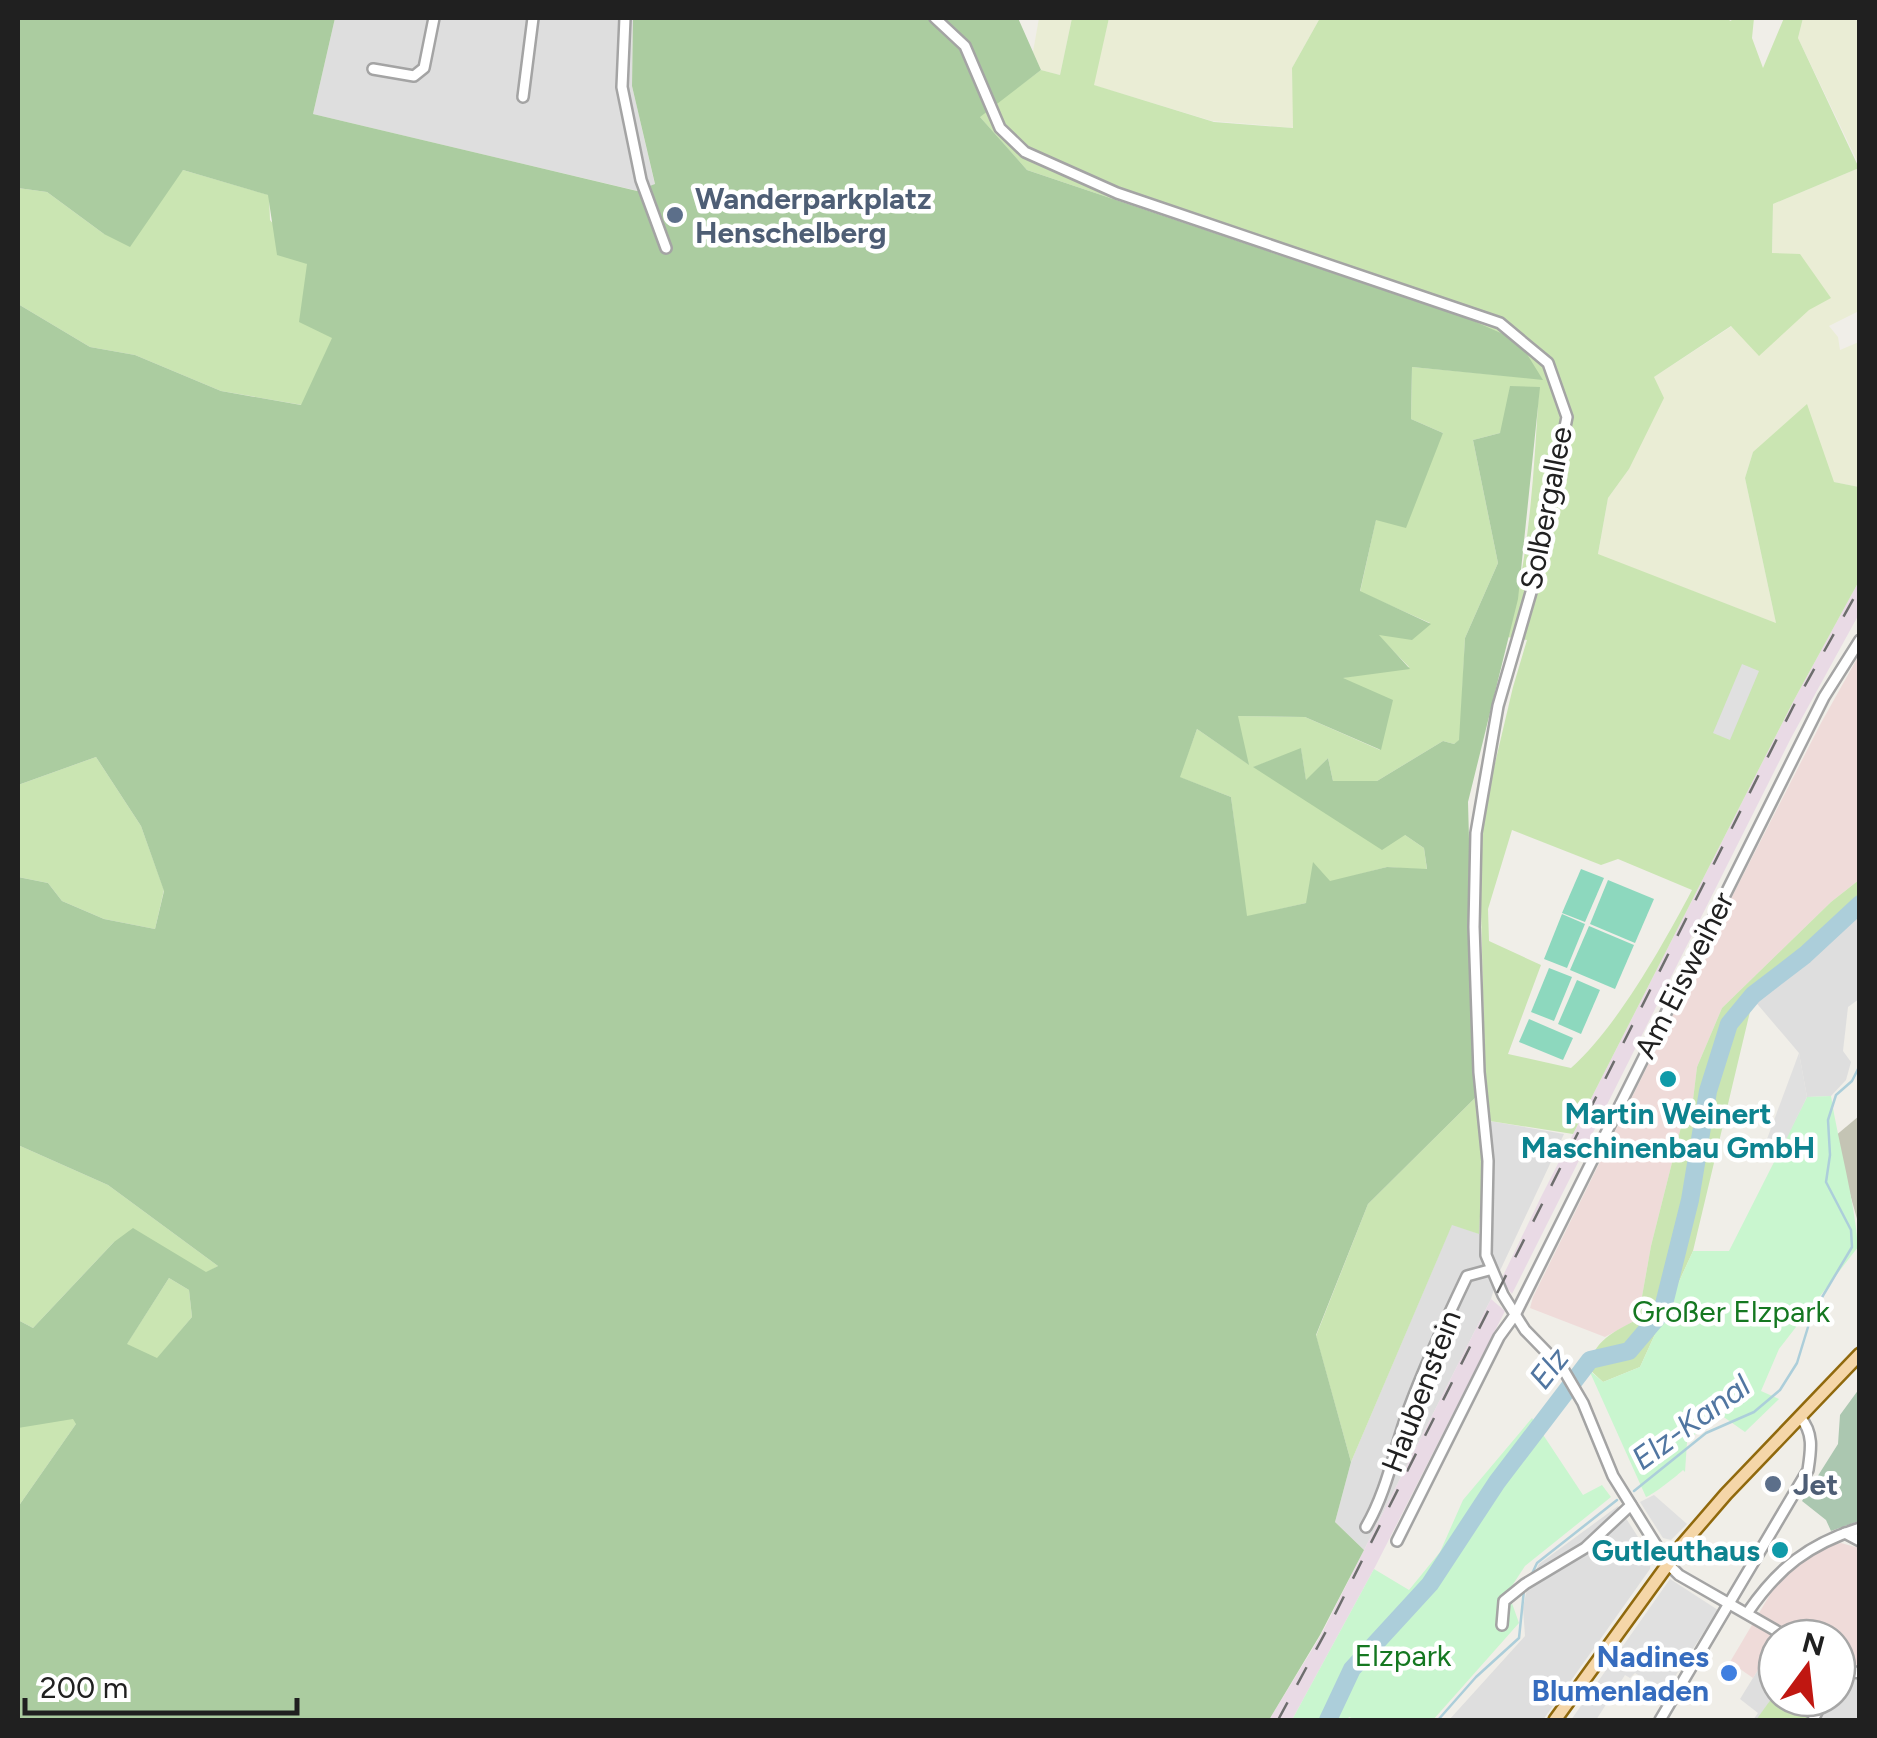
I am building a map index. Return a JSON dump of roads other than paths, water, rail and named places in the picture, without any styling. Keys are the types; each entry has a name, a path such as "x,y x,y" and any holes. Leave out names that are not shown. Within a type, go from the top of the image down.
{"main road":[{"path":"1555,1720 1668,1564 1726,1494 1860,1354"}],"street":[{"path":"373,69 414,76 424,68 434,18"},
{"path":"523,97 532,18"},
{"path":"625,18 622,87 640,180 666,248"},
{"name":"Solbergallee","path":"935,18 965,46 1000,128 1025,152 1117,194 1500,323 1548,363 1567,417 1534,582 1498,706 1476,833 1474,927 1479,1072 1488,1161 1484,1243 1490,1270 1536,1344 1563,1370 1584,1403 1613,1476 1668,1564"},
{"name":"Am Eisweiher","path":"1397,1542 1499,1337 1516,1314 1824,697 1860,640"},
{"name":"Haubenstein","path":"1366,1527 1380,1504 1407,1414 1435,1343 1467,1276 1490,1270"},
{"path":"1660,1720 1808,1470 1812,1446 1807,1425 1800,1417"},
{"path":"1502,1625 1504,1601 1585,1548 1631,1505"},
{"path":"1748,1612 1788,1563 1812,1546 1860,1528"},
{"path":"1845,1532 1860,1540"},
{"path":"1668,1564 1679,1575 1757,1618"}],"waterway":[{"name":"Elz","path":"1328,1720 1352,1669 1430,1584 1497,1482 1590,1360 1629,1351 1662,1312 1690,1200 1708,1091 1729,1024 1753,995 1805,955 1860,904"},
{"name":"Elz-Kanal","path":"1634,1491 1706,1433 1754,1412 1780,1390 1797,1363 1812,1314 1852,1247 1851,1230 1826,1182 1830,1155 1828,1120 1836,1095 1852,1081 1860,1065"},
{"name":"Elz-Kanal","path":"1530,1578 1537,1563 1617,1500"},
{"name":"Elz-Kanal","path":"1438,1720 1476,1677 1519,1638 1524,1590"}],"railway":[{"path":"1278,1720 1793,707 1860,587"}],"place":[{"name":"Wanderparkplatz Henschelberg","path":"675,215"},
{"name":"Martin Weinert Maschinenbau GmbH","path":"1668,1079"},
{"name":"Jet","path":"1773,1484"},
{"name":"Gutleuthaus","path":"1780,1550"},
{"name":"Nadines Blumenladen","path":"1729,1673"}],"park label":[{"name":"Großer Elzpark","path":"1731,1311"},
{"name":"Elzpark","path":"1403,1655"}]}
